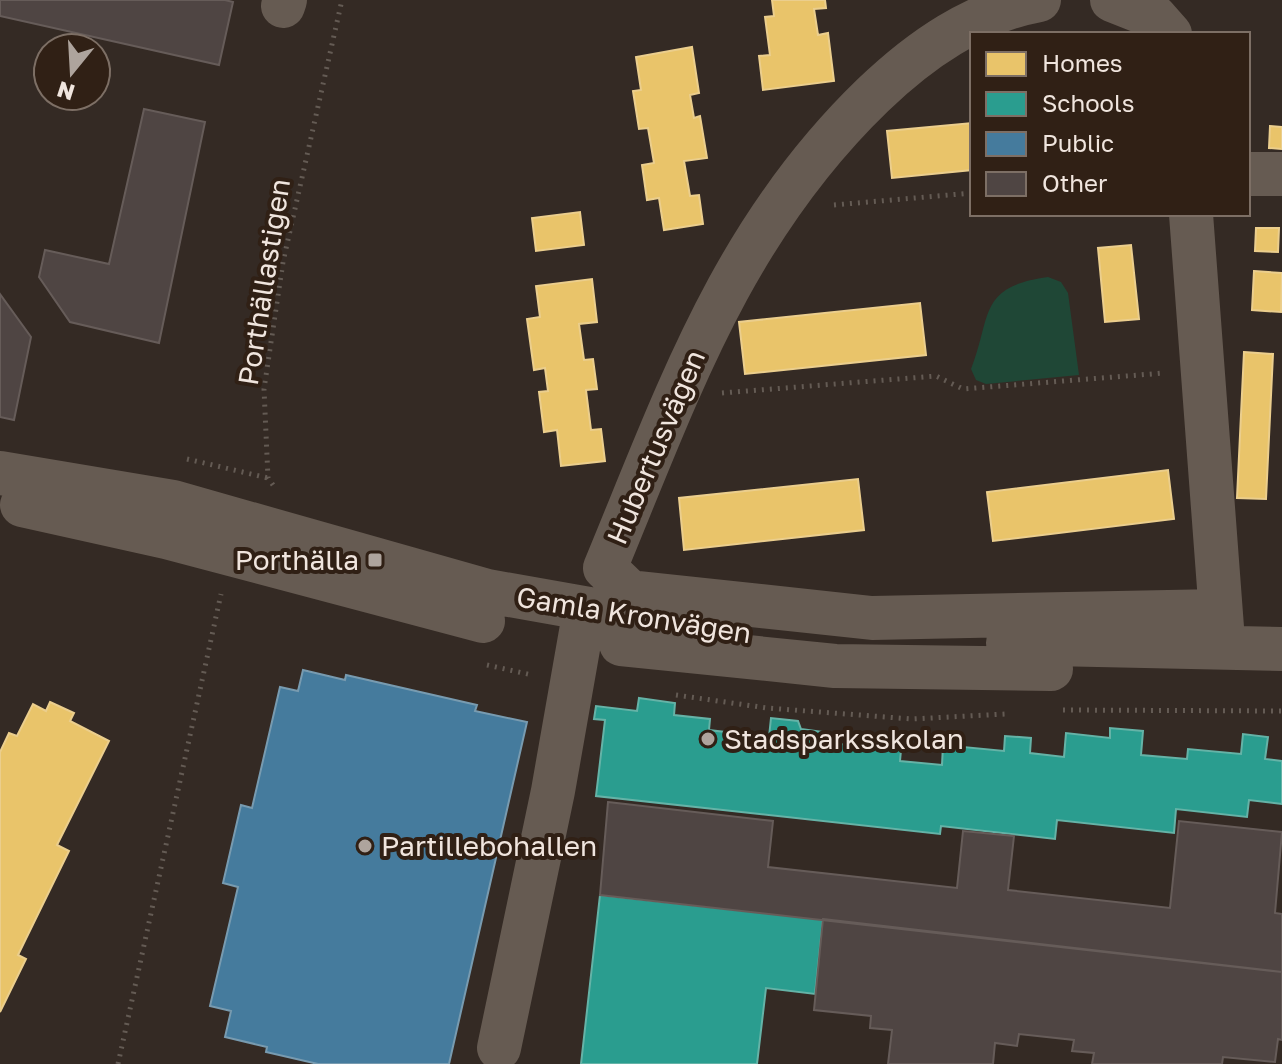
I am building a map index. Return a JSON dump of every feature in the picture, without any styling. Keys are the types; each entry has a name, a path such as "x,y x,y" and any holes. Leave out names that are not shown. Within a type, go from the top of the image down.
{"street":[{"name":"Hubertusvägen","path":"1039,0 982,16 909,60 853,114 785,195 738,266 676,397 605,568 630,592 872,618 1222,643"},
{"path":"1112,0 1163,26"},
{"path":"1250,174 1282,174"},
{"path":"1191,216 1222,643"},
{"name":"Gamla Kronvägen","path":"0,473 173,502 487,591 582,624"},
{"name":"Gamla Kronvägen","path":"0,500 166,537 484,621 582,624 835,666 1222,643 1282,649"},
{"path":"499,1048 553,791 582,624"},
{"name":"Gamla Kronvägen","path":"1222,643 1282,675"}],"path":[{"name":"Porthällastigen","path":"281,532 288,504 268,478 264,389 281,276 342,0"},
{"path":"785,195 806,207 970,193"},
{"path":"676,397 936,376 963,389 1201,370"},
{"path":"183,458 268,478"},
{"path":"118,1064 221,594"}],"green space":[{"path":"1048,277 1061,282 1068,293 1079,375 986,384 976,380 971,369 991,307 1009,288"}],"building: Homes":[{"path":"772,0 825,0 826,8 814,9 818,35 828,33 834,81 763,90 759,56 770,55 765,17 774,16"},
{"path":"692,47 699,93 690,95 694,118 700,116 707,158 684,161 690,196 699,195 703,224 664,230 659,198 647,200 642,165 654,163 648,128 639,129 633,91 641,90 636,57"},
{"path":"970,123 970,170 892,178 887,131"},
{"path":"1270,126 1282,127 1282,149 1269,148"},
{"path":"580,212 584,245 536,251 532,218"},
{"path":"1256,228 1279,228 1278,252 1255,251"},
{"path":"1131,245 1139,319 1105,322 1098,248"},
{"path":"1254,271 1282,273 1281,312 1252,310"},
{"path":"592,279 597,322 579,324 584,360 593,359 597,389 586,390 591,430 601,429 605,461 561,466 557,430 544,432 539,392 548,391 545,368 534,370 527,319 540,317 536,286"},
{"path":"920,303 926,355 745,374 739,322"},
{"path":"1244,352 1273,354 1266,499 1237,498"},
{"path":"1168,470 1174,519 993,541 987,492"},
{"path":"858,479 864,530 684,550 679,498"},
{"path":"50,702 74,713 70,721 109,741 57,845 69,851 18,955 26,959 0,1012 0,752 9,733 17,736 33,704 46,711"}],"building: Schools":[{"path":"639,698 675,703 674,715 710,719 709,730 769,737 771,718 798,721 801,729 831,733 830,743 868,747 874,736 902,739 900,761 942,765 943,745 1004,751 1005,736 1031,738 1030,753 1064,757 1066,733 1110,738 1110,728 1143,731 1141,755 1187,759 1188,749 1241,754 1243,734 1268,737 1265,759 1282,761 1282,804 1249,800 1247,817 1176,809 1174,833 1057,820 1055,839 941,826 940,834 596,796 605,720 594,719 596,706 637,711"},
{"path":"600,895 823,919 815,994 766,988 757,1064 581,1064"}],"building: Public":[{"name":"Partillebohallen","path":"303,670 345,680 346,675 477,705 475,711 527,722 449,1064 318,1064 266,1052 267,1047 225,1037 231,1011 210,1006 238,887 223,883 241,805 252,808 280,687 298,691"}],"building: Other":[{"path":"0,0 233,2 219,65 112,41 112,32 72,32 0,16"},
{"path":"144,109 205,122 159,343 70,322 39,277 45,250 109,264"},
{"path":"0,294 31,337 14,420 0,417"},
{"path":"608,802 773,821 768,867 957,888 963,831 1014,836 1008,890 1170,908 1179,821 1282,832 1275,913 1282,914 1282,972 600,895"},
{"path":"823,919 1282,972 1282,1040 1278,1039 1275,1062 1223,1057 1222,1064 1092,1064 1094,1053 1072,1051 1074,1040 1019,1034 1017,1046 995,1043 993,1064 888,1064 892,1030 870,1028 871,1016 814,1010"}],"place":[{"name":"Porthälla","path":"375,560"},
{"name":"Stadsparksskolan","path":"708,739"},
{"name":"Partillebohallen","path":"365,846"}]}
